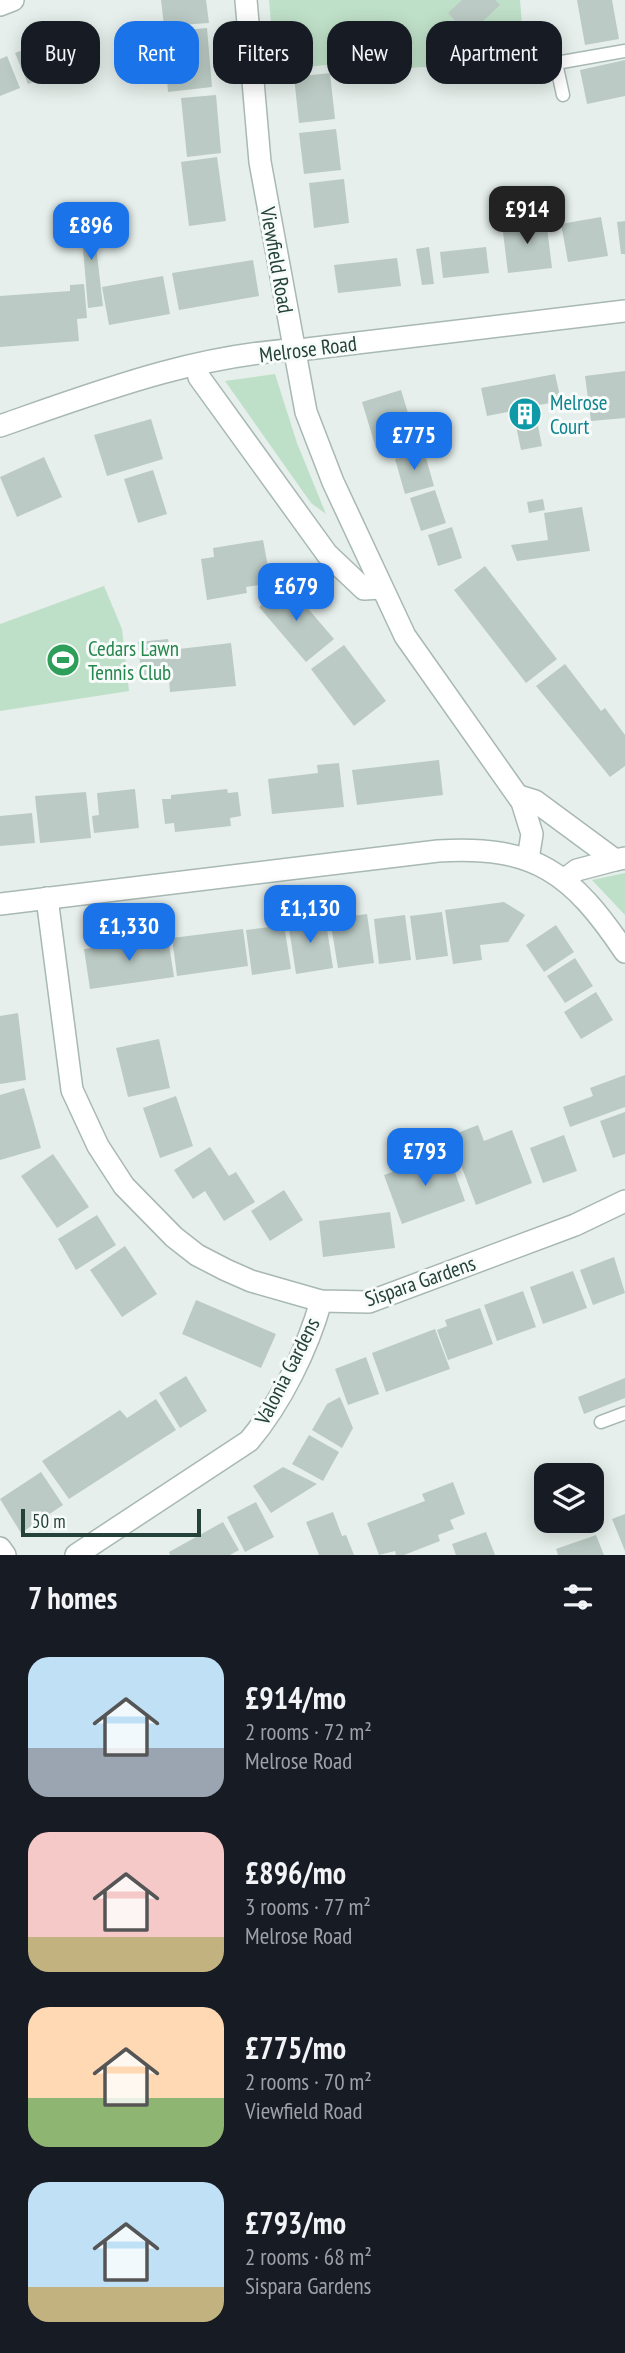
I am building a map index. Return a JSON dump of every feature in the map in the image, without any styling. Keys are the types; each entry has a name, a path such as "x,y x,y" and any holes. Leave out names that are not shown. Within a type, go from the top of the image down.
{"street":[{"path":"0,5 13,0"},
{"name":"Viewfield Road","path":"246,0 260,162 306,412 381,588 405,636 519,796 531,834 528,859"},
{"name":"Melrose Road","path":"0,426 130,380 196,365 293,350 625,311"},
{"path":"196,365 199,377 327,554 364,589 381,588"},
{"name":"Viewfield Road","path":"519,796 535,801 620,859"},
{"path":"0,904 439,851 499,850 528,859 565,879 588,901 625,952"},
{"name":"Viewfield Road","path":"565,879 577,870 620,859"},
{"name":"Sispara Gardens","path":"47,898 72,1090 98,1146 124,1186 174,1237 197,1255 251,1281 321,1300 354,1304 369,1302 575,1225 625,1201"},
{"name":"Valonia Gardens","path":"76,1555 249,1441 264,1422 281,1391 321,1300"},
{"path":"0,1548 5,1555"}],"lane":[{"path":"563,95 556,63 625,51"},
{"path":"601,1422 625,1413"}],"green space":[{"path":"269,0 520,0 522,21 426,21 426,67 412,68 412,21 327,21 327,65 313,66 313,21 271,21"},
{"path":"275,374 297,443 326,514 311,503 225,381"},
{"name":"Cedars Lawn Tennis Club","path":"104,586 122,629 129,691 0,711 0,624"},
{"path":"625,873 625,915 592,880"}],"building":[{"path":"161,0 206,0 209,23 163,21"},
{"path":"462,0 495,0 500,5 483,21 455,21 448,13"},
{"path":"577,0 612,0 619,39 585,45"},
{"path":"207,28 212,87 168,92 167,84 199,84 199,29"},
{"path":"21,51 21,67 15,53"},
{"path":"7,56 20,88 0,96 0,59"},
{"path":"625,60 625,96 587,104 580,70"},
{"path":"327,73 327,84 331,84 335,119 299,123 295,84 313,84 313,75"},
{"path":"216,95 221,153 187,157 181,98"},
{"path":"336,129 341,170 304,174 299,133"},
{"path":"217,157 226,221 189,226 181,162"},
{"path":"344,179 349,223 314,228 309,183"},
{"path":"92,212 103,306 88,308 80,213"},
{"path":"601,217 608,256 568,262 561,224"},
{"path":"546,219 552,268 508,273 502,224"},
{"path":"625,221 625,254 621,254 617,222"},
{"path":"429,247 434,284 422,285 416,249"},
{"path":"486,247 489,273 443,278 440,252"},
{"path":"397,258 401,286 338,293 334,265"},
{"path":"253,260 259,296 179,310 172,273"},
{"path":"163,276 170,314 109,325 102,287"},
{"path":"84,284 87,318 77,319 79,341 0,347 0,296 70,291 70,285"},
{"path":"625,371 625,418 591,421 585,376"},
{"name":"Melrose Court","path":"555,374 561,401 534,406 542,446 521,450 513,411 487,416 481,388"},
{"path":"401,390 415,436 376,448 362,402"},
{"path":"151,419 163,459 107,476 94,435"},
{"path":"424,451 434,486 405,494 395,459"},
{"path":"44,457 62,497 17,517 0,477"},
{"path":"153,470 167,514 138,523 124,479"},
{"path":"435,490 446,523 421,531 410,498"},
{"path":"543,499 545,510 529,513 527,502"},
{"path":"582,507 590,551 517,561 511,545 548,540 544,513"},
{"path":"452,527 462,558 438,566 428,535"},
{"path":"263,540 271,583 246,587 247,593 207,600 201,559 214,557 213,548"},
{"path":"485,566 557,659 526,683 454,590"},
{"path":"287,584 334,639 306,662 259,607"},
{"path":"168,639 170,650 231,643 236,686 170,692 169,680 142,683 138,642"},
{"path":"344,645 386,701 354,726 311,669"},
{"path":"565,664 601,711 605,708 625,735 625,766 610,777 536,686"},
{"path":"439,760 443,795 357,805 352,770"},
{"path":"339,763 344,807 272,814 268,779 318,773 317,765"},
{"path":"135,789 139,828 94,833 92,816 99,815 97,793"},
{"path":"227,789 228,793 238,792 241,816 230,818 231,826 175,832 174,823 165,824 162,799 171,799 171,795"},
{"path":"86,792 91,838 40,843 35,796"},
{"path":"32,813 35,843 0,846 0,816"},
{"path":"504,902 525,915 508,942 480,945 482,960 453,964 445,910"},
{"path":"442,912 448,956 416,960 410,916"},
{"path":"367,914 374,963 338,968 330,919"},
{"path":"405,915 411,960 379,964 374,919"},
{"path":"325,916 333,968 296,974 288,922"},
{"path":"284,925 291,969 252,975 246,930"},
{"path":"556,925 574,952 544,972 526,945"},
{"path":"243,929 248,966 177,976 172,938"},
{"path":"168,938 174,977 90,989 84,949"},
{"path":"575,958 593,986 565,1003 547,976"},
{"path":"596,992 613,1020 581,1039 564,1012"},
{"path":"18,1013 26,1080 0,1084 0,1016"},
{"path":"159,1039 170,1088 128,1097 116,1048"},
{"path":"625,1075 625,1107 570,1127 563,1107 593,1096 590,1088"},
{"path":"24,1088 41,1148 0,1160 0,1095"},
{"path":"176,1096 193,1146 160,1158 143,1108"},
{"path":"625,1112 625,1154 613,1158 600,1121"},
{"path":"478,1125 484,1141 512,1130 532,1183 476,1205 450,1136"},
{"path":"564,1135 577,1171 543,1183 530,1148"},
{"path":"210,1147 229,1176 236,1172 255,1202 224,1221 205,1191 193,1199 174,1170"},
{"path":"448,1152 465,1201 402,1224 384,1175"},
{"path":"53,1154 89,1207 57,1228 21,1176"},
{"path":"284,1190 303,1220 270,1241 251,1211"},
{"path":"390,1212 395,1248 323,1257 319,1221"},
{"path":"97,1215 116,1245 76,1270 58,1239"},
{"path":"125,1246 157,1294 122,1317 90,1270"},
{"path":"614,1257 625,1293 593,1305 580,1270"},
{"path":"573,1271 587,1308 543,1324 530,1287"},
{"path":"523,1291 536,1327 497,1341 484,1305"},
{"path":"196,1300 276,1334 261,1368 182,1334"},
{"path":"480,1308 493,1344 448,1360 437,1330 447,1326 445,1320"},
{"path":"435,1329 450,1369 386,1392 372,1353"},
{"path":"366,1357 379,1394 348,1405 335,1369"},
{"path":"186,1376 207,1411 180,1428 159,1393"},
{"path":"625,1378 625,1398 584,1414 578,1397"},
{"path":"340,1397 353,1428 342,1448 312,1430 327,1404"},
{"path":"156,1399 176,1430 69,1499 42,1461 120,1410 127,1418"},
{"path":"309,1435 339,1452 323,1481 292,1464"},
{"path":"283,1467 317,1484 271,1513 253,1486"},
{"path":"41,1472 63,1505 21,1533 0,1499"},
{"path":"453,1482 465,1514 450,1520 454,1529 438,1535 440,1541 404,1555 396,1555 395,1551 379,1555 367,1523 425,1501 422,1494"},
{"path":"256,1502 274,1537 245,1552 227,1517"},
{"path":"333,1512 342,1536 346,1535 354,1555 319,1555 306,1522"},
{"path":"625,1514 625,1551 612,1519"},
{"path":"223,1522 239,1550 230,1555 170,1555 169,1552"},
{"path":"486,1532 495,1555 456,1555 452,1544"},
{"path":"596,1535 604,1555 558,1555 556,1549"}],"place":[{"name":"Melrose Court","path":"525,414"},
{"name":"Cedars Lawn Tennis Club","path":"63,660"}]}
